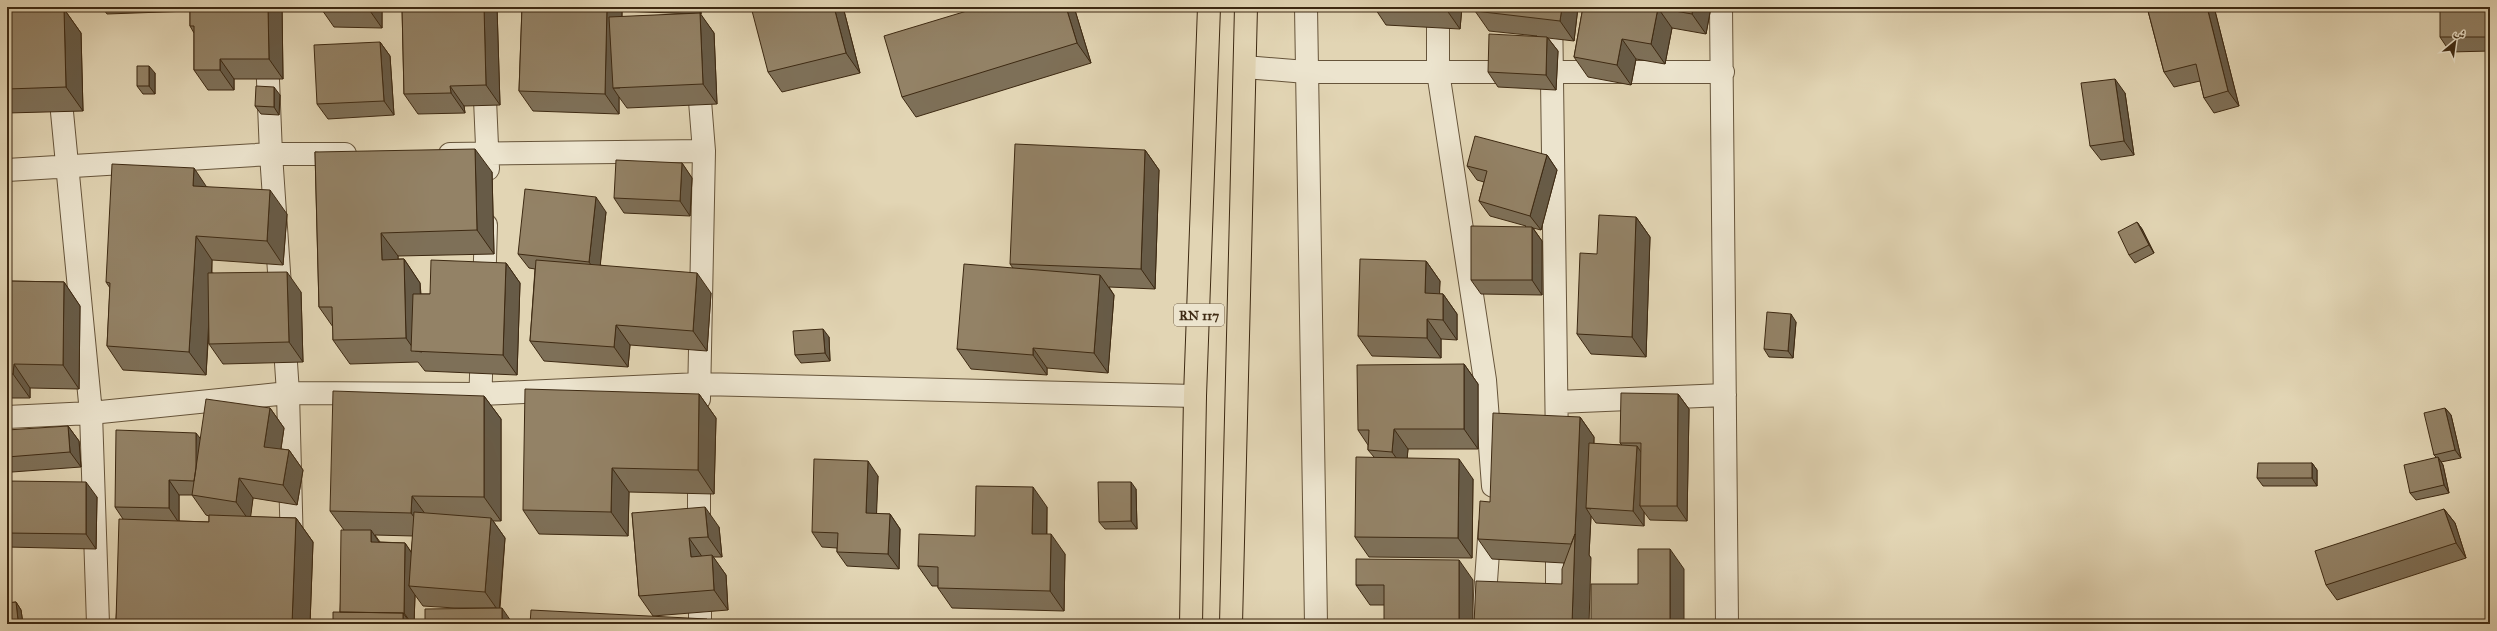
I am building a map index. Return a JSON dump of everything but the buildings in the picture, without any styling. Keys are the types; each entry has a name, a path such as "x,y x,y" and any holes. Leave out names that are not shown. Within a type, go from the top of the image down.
{"main road":[{"name":"RN 117","path":"1191,624 1195,396 1210,7"},
{"name":"RN 117","path":"1232,624 1246,7"}],"street":[{"path":"265,7 271,154 288,393 292,568"},
{"path":"1306,7 1316,624"},
{"path":"1438,7 1438,72 1485,380 1494,481 1483,624"},
{"path":"1551,7 1557,465"},
{"path":"1721,7 1723,72 1727,624"},
{"path":"696,52 704,151 699,416"},
{"path":"480,433 480,394 489,154 483,54"},
{"path":"58,61 66,168 91,413 98,624"},
{"path":"1245,67 1306,72 1723,72"},
{"path":"427,154 704,151"},
{"path":"7,170 66,168 271,154 364,154"},
{"path":"7,417 91,413 288,393 480,394 699,384 1195,396"},
{"path":"1557,402 1725,395"},
{"path":"699,440 700,624"},
{"path":"1557,513 1557,624"}]}
